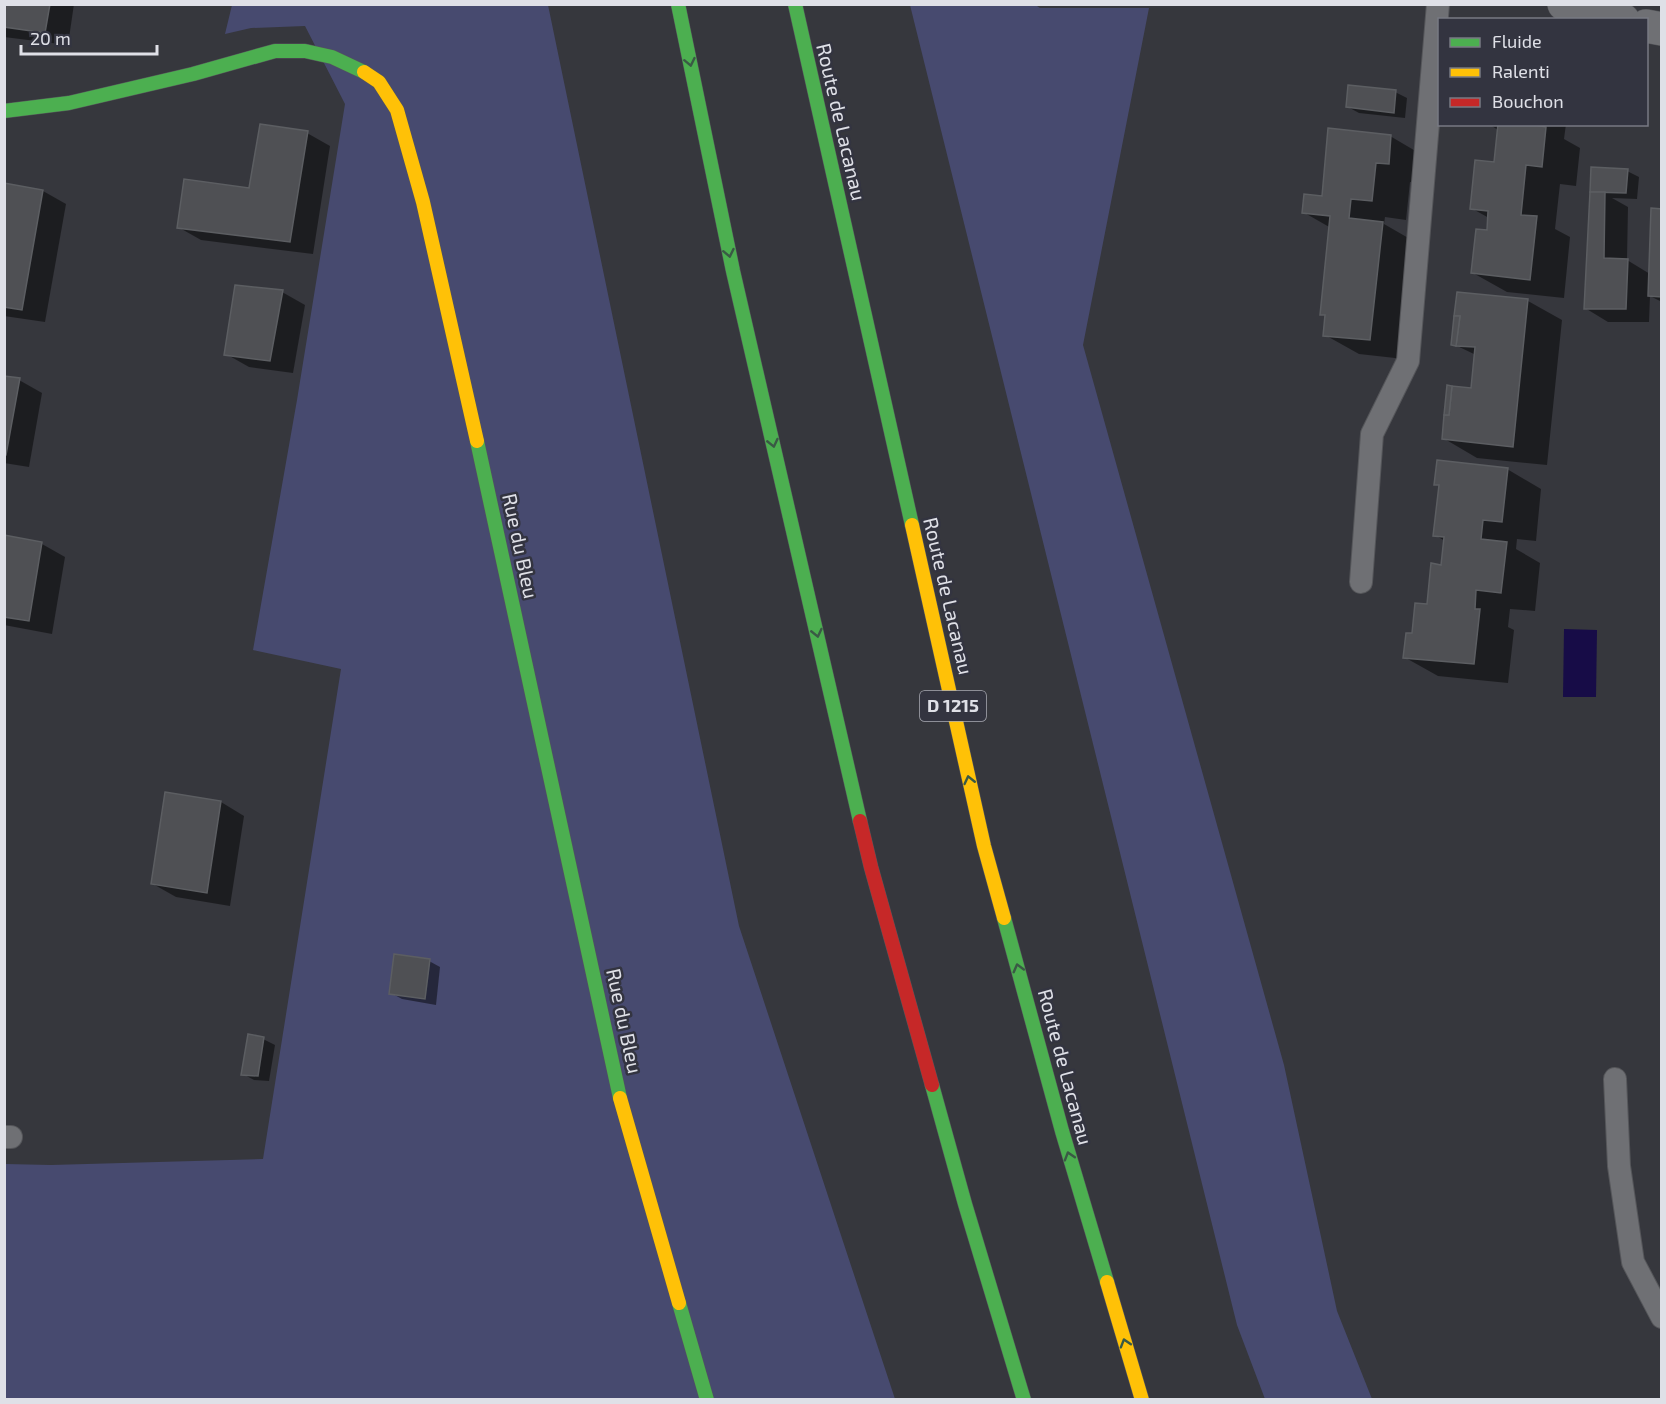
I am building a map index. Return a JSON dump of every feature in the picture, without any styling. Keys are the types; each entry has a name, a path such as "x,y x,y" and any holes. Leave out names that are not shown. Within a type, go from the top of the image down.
{"main road":[{"path":"678,4 733,271 871,867 965,1204 1024,1400"},
{"name":"Route de Lacanau","path":"795,4 984,846 1062,1131 1142,1400"},
{"name":"Rue du Bleu","path":"4,111 69,103 193,74 274,51 305,51 332,57 357,67 379,82 397,110 423,202 467,395 621,1104 707,1400"}],"street":[{"path":"1564,4 1616,18"}],"lane":[{"path":"1361,582 1372,434 1408,361 1438,4"},
{"path":"1615,1079 1619,1166 1633,1262 1662,1317"}],"shaded area":[{"path":"1034,4 1040,8 1149,8 1083,345 1284,1065 1337,1311 1372,1399 1265,1399 1237,1325 910,5"},
{"path":"232,5 548,5 739,926 895,1399 5,1400 5,1164 51,1165 263,1159 341,669 253,650 297,400 345,104 305,26 251,28 225,34"},
{"path":"1564,629 1597,630 1596,697 1563,697"}],"building":[{"path":"4,4 50,4 45,33 4,27"},
{"path":"1348,85 1396,90 1394,113 1346,107"},
{"path":"260,124 308,131 290,242 177,228 184,179 249,188"},
{"path":"1498,126 1546,127 1542,167 1526,165 1521,215 1537,216 1530,280 1471,273 1476,229 1487,230 1488,211 1470,209 1475,160 1494,162"},
{"path":"1328,128 1391,135 1389,164 1376,163 1372,201 1351,199 1349,218 1383,222 1370,340 1323,336 1325,315 1320,315 1330,216 1302,213 1304,194 1322,196"},
{"path":"1591,167 1628,169 1626,193 1590,192"},
{"path":"4,183 43,190 22,310 4,307"},
{"path":"1590,192 1605,192 1604,258 1628,259 1626,309 1584,309"},
{"path":"1651,208 1662,209 1662,297 1648,296"},
{"path":"235,285 283,290 270,361 224,355"},
{"path":"1457,292 1528,299 1513,447 1442,439 1444,415 1449,415 1452,386 1471,388 1475,347 1456,346 1460,316 1454,316"},
{"path":"1454,316 1460,316 1456,346 1451,345"},
{"path":"4,376 20,378 6,455 4,455"},
{"path":"1447,385 1452,386 1449,415 1444,415"},
{"path":"1437,460 1508,468 1502,522 1483,520 1481,539 1507,542 1501,593 1476,590 1475,609 1480,609 1474,664 1403,658 1406,633 1412,633 1415,603 1427,604 1431,563 1441,565 1444,537 1433,536 1439,485 1434,485"},
{"path":"4,535 42,542 29,621 4,617"},
{"path":"165,792 221,801 207,893 151,884"},
{"path":"394,954 430,959 425,999 389,994"},
{"path":"248,1034 264,1037 258,1076 241,1075"}],"traffic: fast":[{"path":"678,4 733,271 860,821"},
{"path":"795,4 912,525"},
{"path":"4,111 69,103 193,74 275,51 305,51 332,57 364,72"},
{"path":"477,441 620,1098"},
{"path":"1004,918 1062,1131 1107,1282"},
{"path":"932,1085 1024,1400"},
{"path":"679,1303 707,1400"}],"traffic: slow":[{"path":"364,72 379,82 397,110 423,202 477,441"},
{"path":"912,525 984,846 1004,918"},
{"path":"620,1098 679,1303"},
{"path":"1107,1282 1142,1400"}],"traffic: jam":[{"path":"860,821 932,1085"}]}
